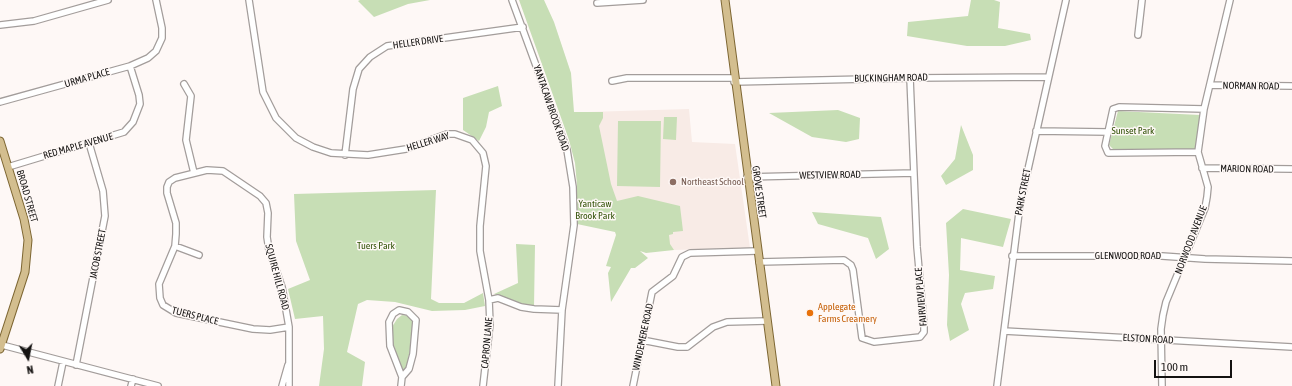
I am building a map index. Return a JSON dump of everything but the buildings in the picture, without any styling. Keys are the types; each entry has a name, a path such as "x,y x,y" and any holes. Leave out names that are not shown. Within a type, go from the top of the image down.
{"main road":[{"name":"GROVE STREET","path":"725,0 734,80 776,386"},
{"name":"BROAD STREET","path":"0,141 24,218 28,252 25,272 1,347"}],"street":[{"path":"0,25 34,21 108,0"},
{"name":"URMA PLACE","path":"0,102 130,66 144,60 156,51 162,36 162,28 156,0"},
{"name":"HELLER WAY","path":"249,0 261,83 271,110 282,125 304,143 322,151 345,155 368,156 390,153 447,134 455,134 464,136 479,147 483,153 486,166 480,226 480,252 489,300"},
{"name":"YANTACAW BROOK ROAD","path":"512,0 567,150 573,187 574,225 562,310 558,386"},
{"path":"597,3 643,0"},
{"name":"PARK STREET","path":"997,386 1012,256 1020,205 1066,0"},
{"path":"1138,36 1142,0"},
{"name":"NORWOOD AVENUE","path":"1162,386 1161,329 1166,302 1205,208 1208,187 1198,152 1204,109 1211,85 1230,0"},
{"name":"HELLER DRIVE","path":"345,155 353,89 359,69 370,57 387,46 523,27"},
{"name":"RED MAPLE AVENUE","path":"8,167 124,132 129,128 138,113 140,104 139,95 130,66"},
{"name":"BUCKINGHAM ROAD","path":"612,81 627,78 734,80 1048,78"},
{"name":"FAIRVIEW PLACE","path":"759,262 844,260 851,265 853,270 862,338 874,342 920,337 924,332 924,325 917,248 910,78"},
{"path":"184,84 191,96 186,140 194,173"},
{"name":"NORMAN ROAD","path":"1211,85 1292,86"},
{"path":"1198,152 1108,153 1105,146 1114,109 1120,107 1204,109"},
{"path":"1036,131 1108,132"},
{"name":"JACOB STREET","path":"76,365 105,216 103,191 89,143"},
{"name":"MARION ROAD","path":"1202,168 1292,169"},
{"name":"TUERS PLACE","path":"260,196 223,171 207,170 172,180 167,186 176,229 174,246 159,288 161,302 167,309 176,313 258,330 290,327"},
{"name":"WESTVIEW ROAD","path":"747,177 914,173"},
{"name":"SQUIRE HILL ROAD","path":"260,196 268,209 267,237 269,250 282,287 290,327 289,386"},
{"path":"174,246 199,255"},
{"name":"WINDEMERE ROAD","path":"633,386 652,292 673,276 682,257 690,253 757,251"},
{"name":"GLENWOOD ROAD","path":"1012,256 1185,257 1204,259 1292,261"},
{"path":"489,300 498,298 521,307 534,310 562,310"},
{"name":"CAPRON LANE","path":"483,386 490,324 489,300"},
{"path":"401,386 402,377 390,346 389,322 393,314 399,310 408,312 416,320 413,354 409,369 402,377"},
{"path":"642,340 678,347 687,347 713,327 727,322 767,321"},
{"name":"ELSTON ROAD","path":"1004,331 1292,347"},
{"path":"1,347 158,386"},
{"name":"SQUIRE HILL ROAD","path":"282,386 290,361"},
{"path":"58,386 63,362"},
{"path":"132,386 133,379"}],"shaded area":[{"name":"Northeast School","path":"689,109 692,142 735,144 750,248 674,250 611,207 587,112"}],"green space":[{"path":"430,0 408,4 374,17 358,1"},
{"name":"Yanticaw Brook Park","path":"519,0 544,0 554,22 571,73 574,112 603,112 603,118 599,126 611,184 617,201 638,196 680,206 683,231 673,232 673,234 669,235 670,244 674,250 646,253 640,251 648,258 635,268 631,268 611,302 608,273 611,267 606,266 616,235 615,232 577,224 577,185 575,163 569,140"},
{"path":"971,0 994,0 1000,2 998,28 1030,34 1031,40 1005,46 967,46 907,36 908,22 968,16"},
{"path":"498,86 502,106 489,112 486,127 479,141 463,130 463,98"},
{"path":"838,110 860,118 859,139 846,142 812,137 769,113"},
{"name":"Sunset Park","path":"1118,111 1200,115 1196,150 1114,150 1109,145"},
{"path":"664,117 677,117 676,140 663,139"},
{"path":"618,121 661,121 660,187 617,186"},
{"path":"961,125 973,155 973,170 946,185 941,176 955,159"},
{"name":"Tuers Park","path":"436,190 431,299 439,303 464,303 483,293 485,306 465,310 432,311 395,302 367,300 358,304 347,352 365,362 362,386 319,386 324,349 323,316 295,319 288,289 310,280 296,241 294,194"},
{"path":"963,209 1011,219 1003,247 961,238 960,270 995,276 993,289 965,293 961,304 969,330 950,341 947,325 949,275 946,223"},
{"path":"812,212 881,217 889,249 876,259 868,238 818,224"},
{"path":"516,244 535,245 534,307 515,303 494,294 518,283"},
{"path":"402,315 410,316 413,320 406,370 402,370 392,340 392,327 397,319"}],"place":[{"name":"Northeast School","path":"673,182"},
{"name":"Applegate Farms Creamery","path":"810,313"}]}
